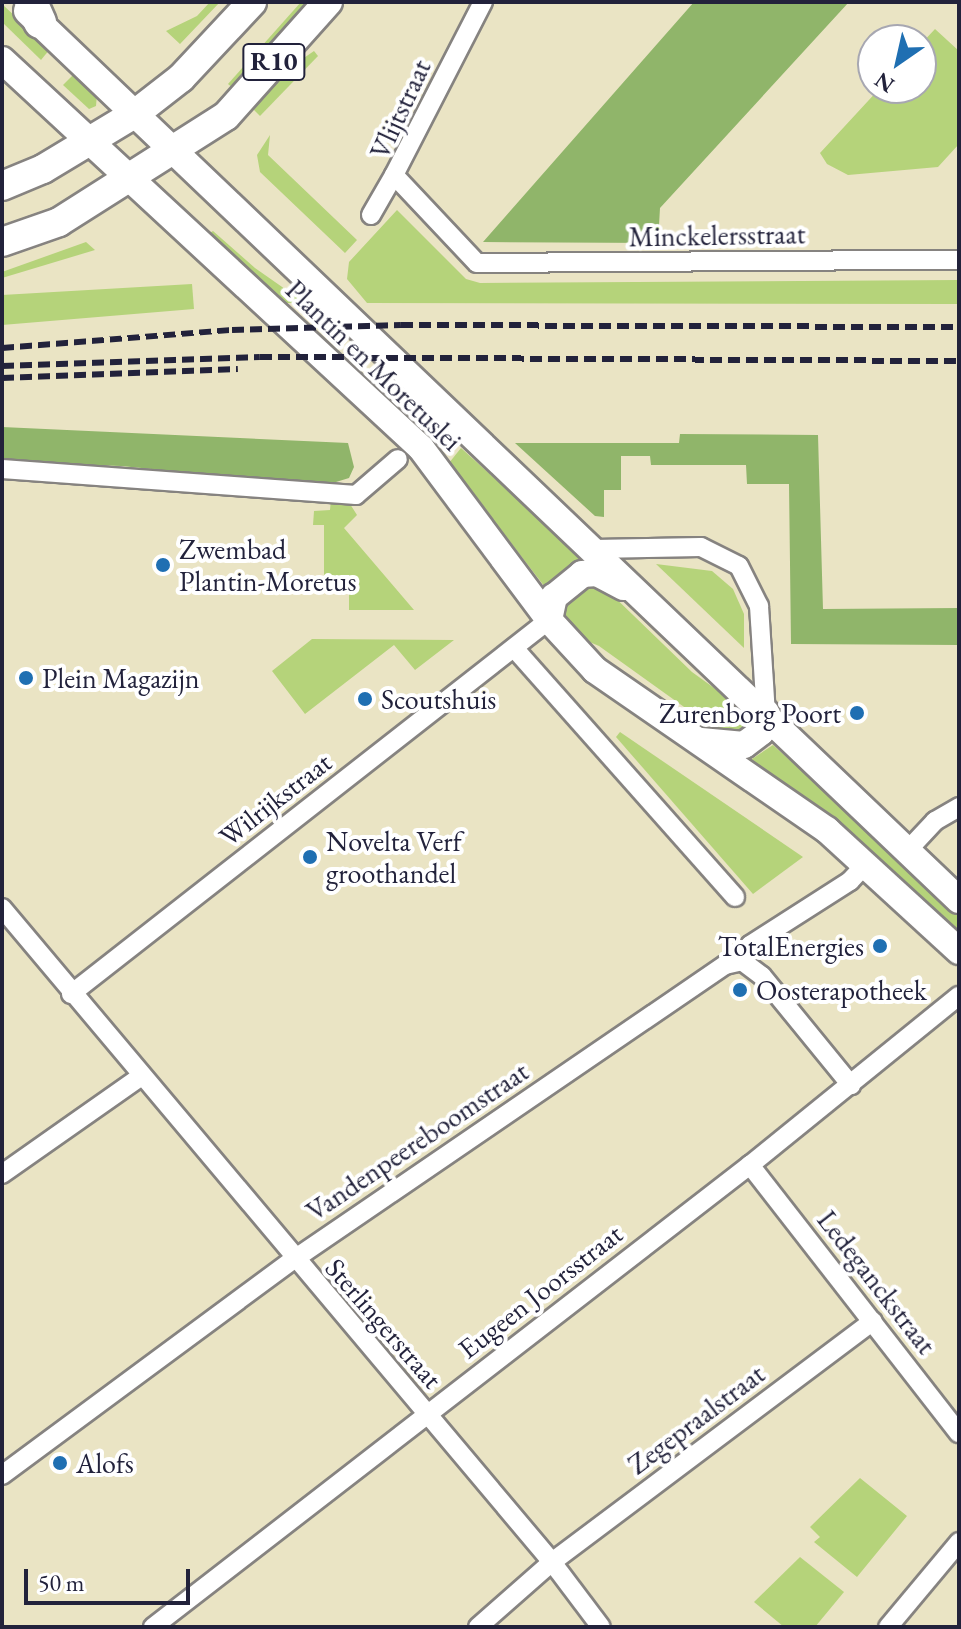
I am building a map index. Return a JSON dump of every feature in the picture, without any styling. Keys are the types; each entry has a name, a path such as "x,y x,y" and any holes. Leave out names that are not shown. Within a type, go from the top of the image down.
{"main road":[{"name":"R10","path":"2,186 91,141 136,113 181,78 252,2"},
{"name":"R10","path":"2,242 48,228 177,152 226,116 328,2"},
{"name":"Plantin en Moretuslei","path":"29,9 959,900"},
{"name":"Plantin en Moretuslei","path":"2,60 421,448 549,620 618,691 812,819 866,864 959,951"},
{"path":"549,620 559,591 590,572 646,601"},
{"path":"686,737 720,746 744,745 761,732 766,713"}],"street":[{"name":"Vlijtstraat","path":"477,263 394,175 483,2"},
{"path":"371,215 394,175"},
{"name":"Minckelersstraat","path":"477,263 959,260"},
{"path":"2,469 356,495 398,459"},
{"path":"594,549 701,547 739,566 759,606 766,713"},
{"path":"549,620 514,648 735,897"},
{"name":"Wilrijkstraat","path":"71,994 514,648"},
{"path":"907,851 935,821 959,807"},
{"name":"Vandenpeereboomstraat","path":"2,1475 293,1260 725,965 742,961 750,945 850,881 866,864"},
{"name":"Sterlingerstraat","path":"2,908 293,1260 552,1562 601,1627"},
{"path":"742,961 762,976 851,1085"},
{"name":"Eugeen Joorsstraat","path":"153,1627 750,1165 959,996"},
{"path":"2,1174 140,1077"},
{"name":"Ledeganckstraat","path":"750,1165 959,1433"},
{"name":"Zegepraalstraat","path":"478,1627 552,1562 873,1321"},
{"path":"888,1627 959,1542"}],"green space":[{"path":"210,2 220,2 180,44 166,31 197,16"},
{"path":"301,2 310,2 233,88 228,84"},
{"path":"694,2 849,2 660,208 658,243 483,242"},
{"path":"2,4 50,49 41,60 2,22"},
{"path":"937,31 959,51 959,144 938,167 848,175 827,164 820,153 865,104 937,104"},
{"path":"314,51 318,56 260,116 251,107 279,75"},
{"path":"75,73 97,94 96,106 89,109 63,85"},
{"path":"270,135 268,155 357,240 345,253 260,172 257,155"},
{"path":"397,210 466,279 480,283 959,280 959,304 367,303 347,279 349,262"},
{"path":"213,231 255,268 305,303 281,303 208,234"},
{"path":"86,242 95,250 2,278 2,272"},
{"path":"192,284 194,309 2,325 2,295"},
{"path":"2,427 348,443 354,467 349,478 323,486 121,466 2,462"},
{"path":"680,434 818,435 823,609 959,608 959,645 791,644 789,484 747,484 746,465 651,465 650,456 621,456 621,490 604,490 604,517 595,516 515,443 679,443"},
{"path":"461,448 583,558 548,591 449,463"},
{"path":"331,499 350,504 357,515 344,528 414,610 349,610 349,593 324,593 324,525 313,525 314,511 330,510"},
{"path":"656,564 712,571 733,589 744,614 744,648"},
{"path":"577,585 603,586 692,672 739,706 749,722 743,734 719,732 599,646 580,638 562,618 562,600"},
{"path":"312,639 454,640 415,670 394,645 305,714 272,671"},
{"path":"620,732 803,857 753,894 616,737"},
{"path":"773,745 959,913 959,935 844,827 753,765 752,759"},
{"path":"860,1478 907,1516 857,1577 814,1542 820,1537 810,1527"},
{"path":"800,1557 844,1592 815,1627 784,1627 754,1602"}],"railway":[{"path":"2,348 232,330 401,325 959,327"},
{"path":"2,366 260,357 959,361"},
{"path":"2,378 238,369"}],"place":[{"name":"Zwembad Plantin-Moretus","path":"163,565"},
{"name":"Plein Magazijn","path":"26,678"},
{"name":"Scoutshuis","path":"365,699"},
{"name":"Zurenborg Poort","path":"857,713"},
{"name":"Novelta Verf groothandel","path":"310,857"},
{"name":"TotalEnergies","path":"880,946"},
{"name":"Oosterapotheek","path":"740,990"},
{"name":"Alofs","path":"60,1463"}]}
